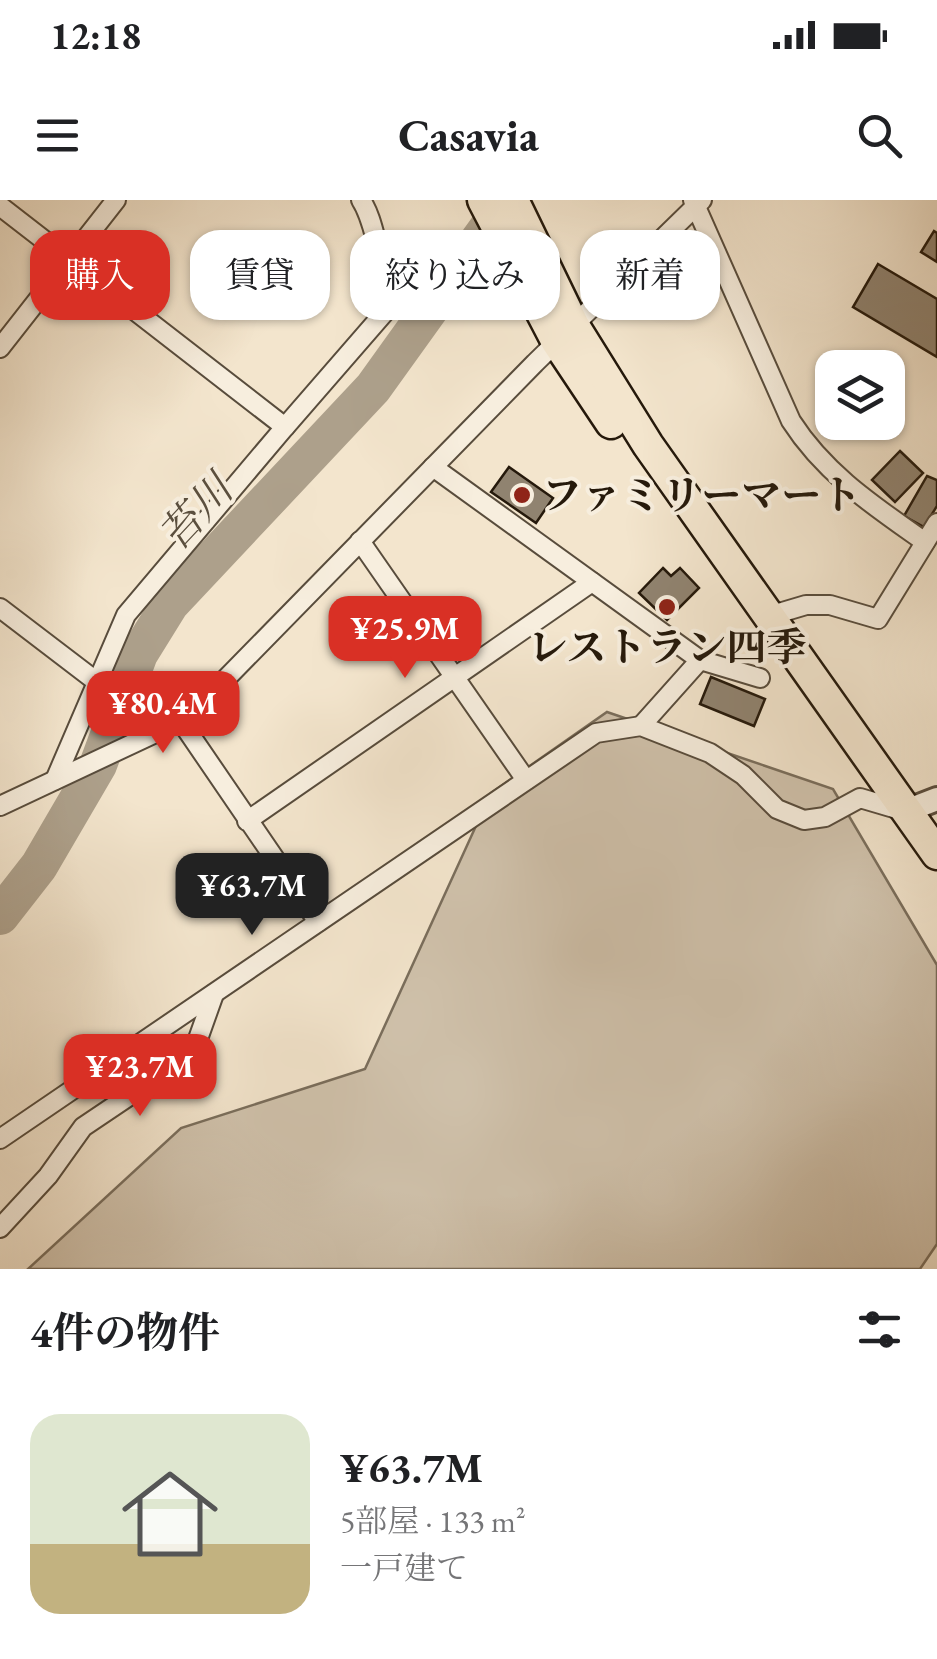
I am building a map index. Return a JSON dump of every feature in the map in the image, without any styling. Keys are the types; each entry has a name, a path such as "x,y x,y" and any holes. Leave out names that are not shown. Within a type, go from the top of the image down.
{"highway":[{"path":"500,206 566,334 680,525 906,811"},
{"path":"500,206 507,248 937,854"}],"street":[{"path":"92,230 116,200"},
{"path":"54,780 126,615 404,290 385,273 371,216 361,200"},
{"path":"0,806 180,720 231,674 697,202 791,421 806,444 849,488 926,542"},
{"path":"0,206 31,230"},
{"path":"0,348 30,310"},
{"path":"147,320 285,427"},
{"path":"433,467 700,660 760,678"},
{"path":"770,616 830,604 878,619 937,523"},
{"path":"360,541 526,780"},
{"path":"247,820 592,582"},
{"path":"0,608 97,682"},
{"path":"642,726 700,660"},
{"path":"180,720 318,922"},
{"path":"0,1139 596,733 642,726 710,752 744,775 778,809 804,820 825,817 860,798 906,811 937,799"},
{"path":"3,1218 48,1176 83,1128 193,1053 214,994"}],"shaded area":[{"path":"607,712 833,789 937,965 937,1244 920,1269 28,1269 181,1128 365,1069 491,793"}],"building":[{"path":"934,231 937,233 937,262 921,252"},
{"path":"878,264 937,299 937,357 853,307"},
{"path":"900,451 923,473 895,502 872,480"},
{"name":"ファミリーマート","path":"509,467 553,498 536,523 491,492"},
{"path":"927,476 937,480 937,506 924,527 904,516"},
{"name":"レストラン四季","path":"663,568 671,576 680,568 699,588 667,620 639,593"},
{"path":"711,677 765,699 754,726 700,704"}],"waterway":[{"name":"苔川","path":"0,916 39,866 98,765 139,654 170,604 373,388 508,200"}],"place":[{"name":"ファミリーマート","path":"522,495"},
{"name":"レストラン四季","path":"667,607"}]}
